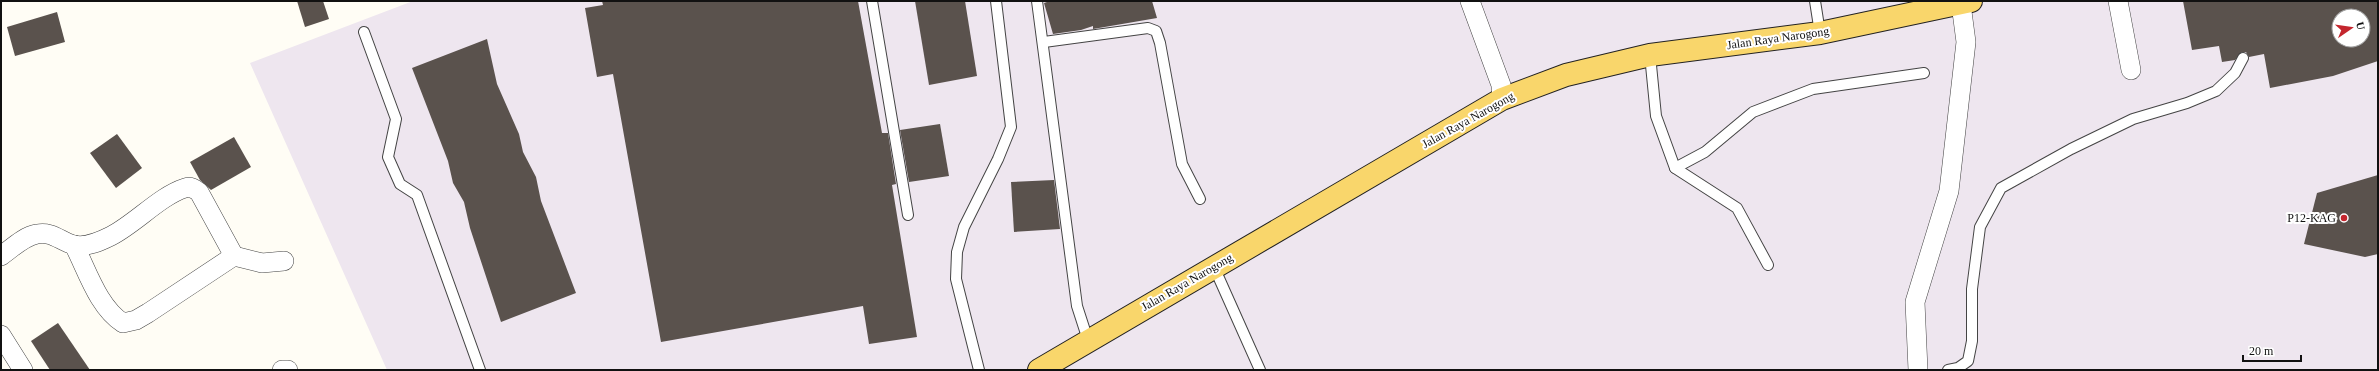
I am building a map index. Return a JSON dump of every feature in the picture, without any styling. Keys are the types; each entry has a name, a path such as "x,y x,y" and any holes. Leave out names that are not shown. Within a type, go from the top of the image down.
{"main road":[{"name":"Jalan Raya Narogong","path":"1039,370 1214,266 1502,99 1566,75 1650,55 1820,33 1966,3"}],"street":[{"path":"1470,1 1501,84 1502,99"},
{"path":"2118,1 2131,70"},
{"path":"1918,370 1915,302 1950,191 1966,42 1966,3"},
{"path":"1,256 21,241 36,234 54,234 74,245 92,244 112,236 169,197 186,188 193,188 199,192 234,256 262,263 284,261"},
{"path":"74,245 106,307 114,317 123,323 136,320 148,314 234,256"},
{"path":"1,335 23,370"},
{"path":"282,370 288,370"}],"lane":[{"path":"872,1 908,214"},
{"path":"979,370 956,279 957,252 964,227 998,159 1010,127 1011,116 996,1"},
{"path":"1037,1 1044,42 1077,306 1088,340"},
{"path":"1815,1 1820,33"},
{"path":"1044,42 1148,28 1156,31 1160,43 1182,164 1200,199"},
{"path":"364,32 396,119 388,157 400,184 417,195 480,370"},
{"path":"1650,55 1656,116 1675,168 1737,208 1768,265"},
{"path":"1948,370 1958,368 1968,361 1972,341 1972,289 1980,227 2001,188 2071,149 2133,119 2187,103 2216,91 2235,73 2243,58"},
{"path":"1675,168 1705,152 1752,112 1813,89 1924,73"},
{"path":"1214,266 1260,370"}],"shaded area":[{"path":"413,1 2378,1 2378,370 387,370 250,63"}],"building":[{"path":"297,1 323,1 329,19 305,27"},
{"path":"602,1 858,1 882,133 888,133 896,184 892,185 917,337 869,344 863,306 661,342 613,74 597,77 585,8 603,5"},
{"path":"915,1 965,1 977,76 929,85"},
{"path":"1050,1 1152,1 1157,18 1093,29 1093,26 1081,30 1053,34 1044,3"},
{"path":"2183,1 2378,1 2378,61 2333,76 2270,88 2264,54 2249,57 2246,52 2242,52 2235,60 2222,62 2219,46 2192,50"},
{"path":"57,12 65,42 15,56 7,27"},
{"path":"487,39 497,84 519,134 523,152 536,177 541,201 576,293 501,322 470,228 464,202 453,183 448,161 412,68"},
{"path":"940,124 949,176 909,182 900,130"},
{"path":"117,134 142,168 116,188 90,153"},
{"path":"234,137 251,167 211,190 200,180 190,162"},
{"name":"P12-KAG","path":"2378,175 2378,254 2365,257 2304,244 2317,193"},
{"path":"1054,180 1060,229 1014,232 1011,182"},
{"path":"58,323 90,370 50,370 31,341"}],"place":[{"name":"P12-KAG","path":"2344,218"}]}
